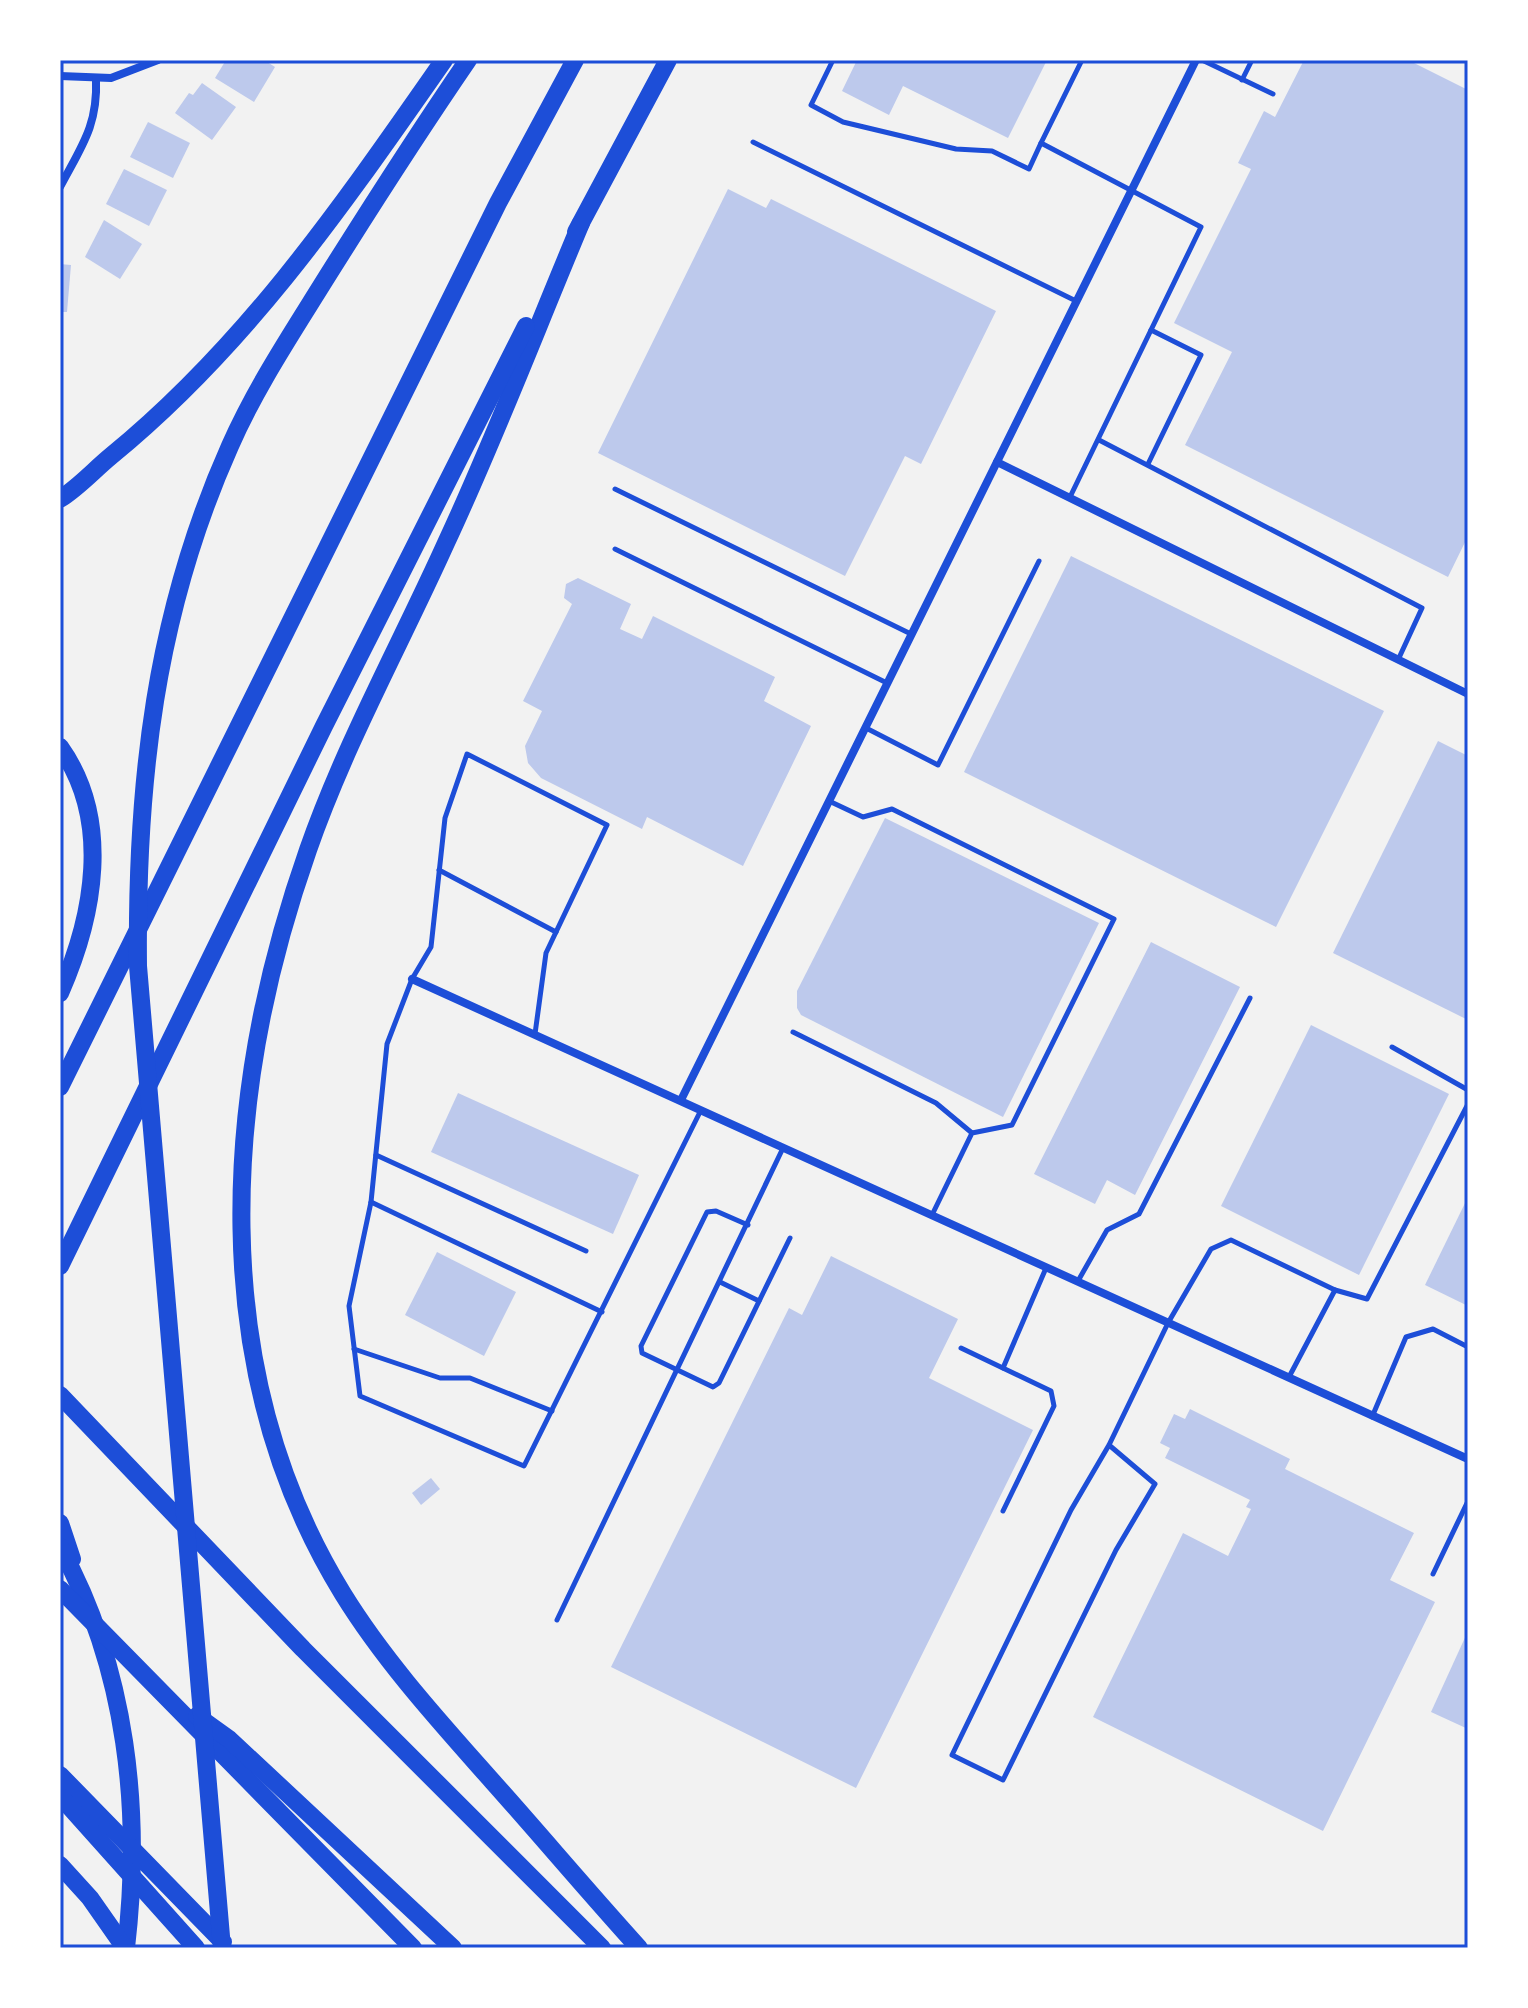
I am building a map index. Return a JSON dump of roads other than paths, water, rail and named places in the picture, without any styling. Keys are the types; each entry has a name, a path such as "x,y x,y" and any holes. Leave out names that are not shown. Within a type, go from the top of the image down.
{"highway":[{"path":"60,499 189,387 237,338 301,262 444,60"},
{"path":"222,1948 173,1410 138,966 140,810 151,712 168,629 198,524 230,444 259,389 342,253 468,60"},
{"path":"60,1087 498,203 575,60"},
{"path":"63,1261 324,726 581,223 668,60"},
{"path":"581,223 448,541 376,690 309,845 282,927 261,1011 246,1122 240,1217 248,1333 266,1422 295,1497 342,1593 413,1691 639,1948"},
{"path":"60,484 101,464"},
{"path":"60,747 85,797 92,836 93,871 77,955 60,993"},
{"path":"60,1395 303,1649 602,1948"},
{"path":"60,1523 105,1646 127,1760 134,1822 126,1948"},
{"path":"60,1547 79,1581"},
{"path":"60,1589 413,1948"},
{"path":"156,1686 229,1739 453,1948"},
{"path":"60,1775 230,1948"},
{"path":"60,1796 196,1948"},
{"path":"60,1865 90,1898 126,1948"}],"street":[{"path":"60,76 96,79 120,76 158,60"},
{"path":"681,1100 1199,60"},
{"path":"60,187 97,109 96,79"},
{"path":"997,462 1468,694"},
{"path":"412,979 1468,1459"}],"lane":[{"path":"833,60 811,105 843,122 956,149 992,151 1029,169 1082,60"},
{"path":"1199,60 1273,94"},
{"path":"1242,80 1252,60"},
{"path":"753,142 1077,301"},
{"path":"1041,143 1201,227 1070,497"},
{"path":"1148,464 1201,355 1151,330"},
{"path":"1099,440 1422,608 1398,660"},
{"path":"615,489 912,635"},
{"path":"615,549 887,684"},
{"path":"866,728 938,765 1039,561"},
{"path":"535,1035 546,953 607,825 467,754 445,818 431,947 412,979 387,1044 371,1202 349,1306 360,1396 524,1466 701,1109"},
{"path":"829,801 863,817 892,809 1114,919 1012,1125 972,1133"},
{"path":"439,870 556,932"},
{"path":"1078,1282 1107,1230 1139,1214 1250,998"},
{"path":"793,1032 936,1103 972,1133"},
{"path":"1392,1047 1468,1090"},
{"path":"1109,1445 1155,1484 1116,1550 1003,1780 952,1755 1071,1510 1109,1445 1168,1323 1211,1249 1231,1240 1335,1290 1367,1299 1468,1104"},
{"path":"931,1216 972,1133"},
{"path":"557,1620 783,1147"},
{"path":"375,1155 586,1251"},
{"path":"371,1202 602,1312"},
{"path":"748,1225 716,1211 707,1212 641,1346 642,1353 713,1387 719,1383 790,1238"},
{"path":"1003,1368 1046,1268"},
{"path":"720,1282 759,1301"},
{"path":"1289,1378 1335,1290"},
{"path":"1372,1417 1406,1337 1433,1329 1468,1347"},
{"path":"961,1348 1051,1391 1054,1406 1003,1511"},
{"path":"354,1349 440,1378 470,1378 552,1411"},
{"path":"1433,1574 1468,1501"}]}
